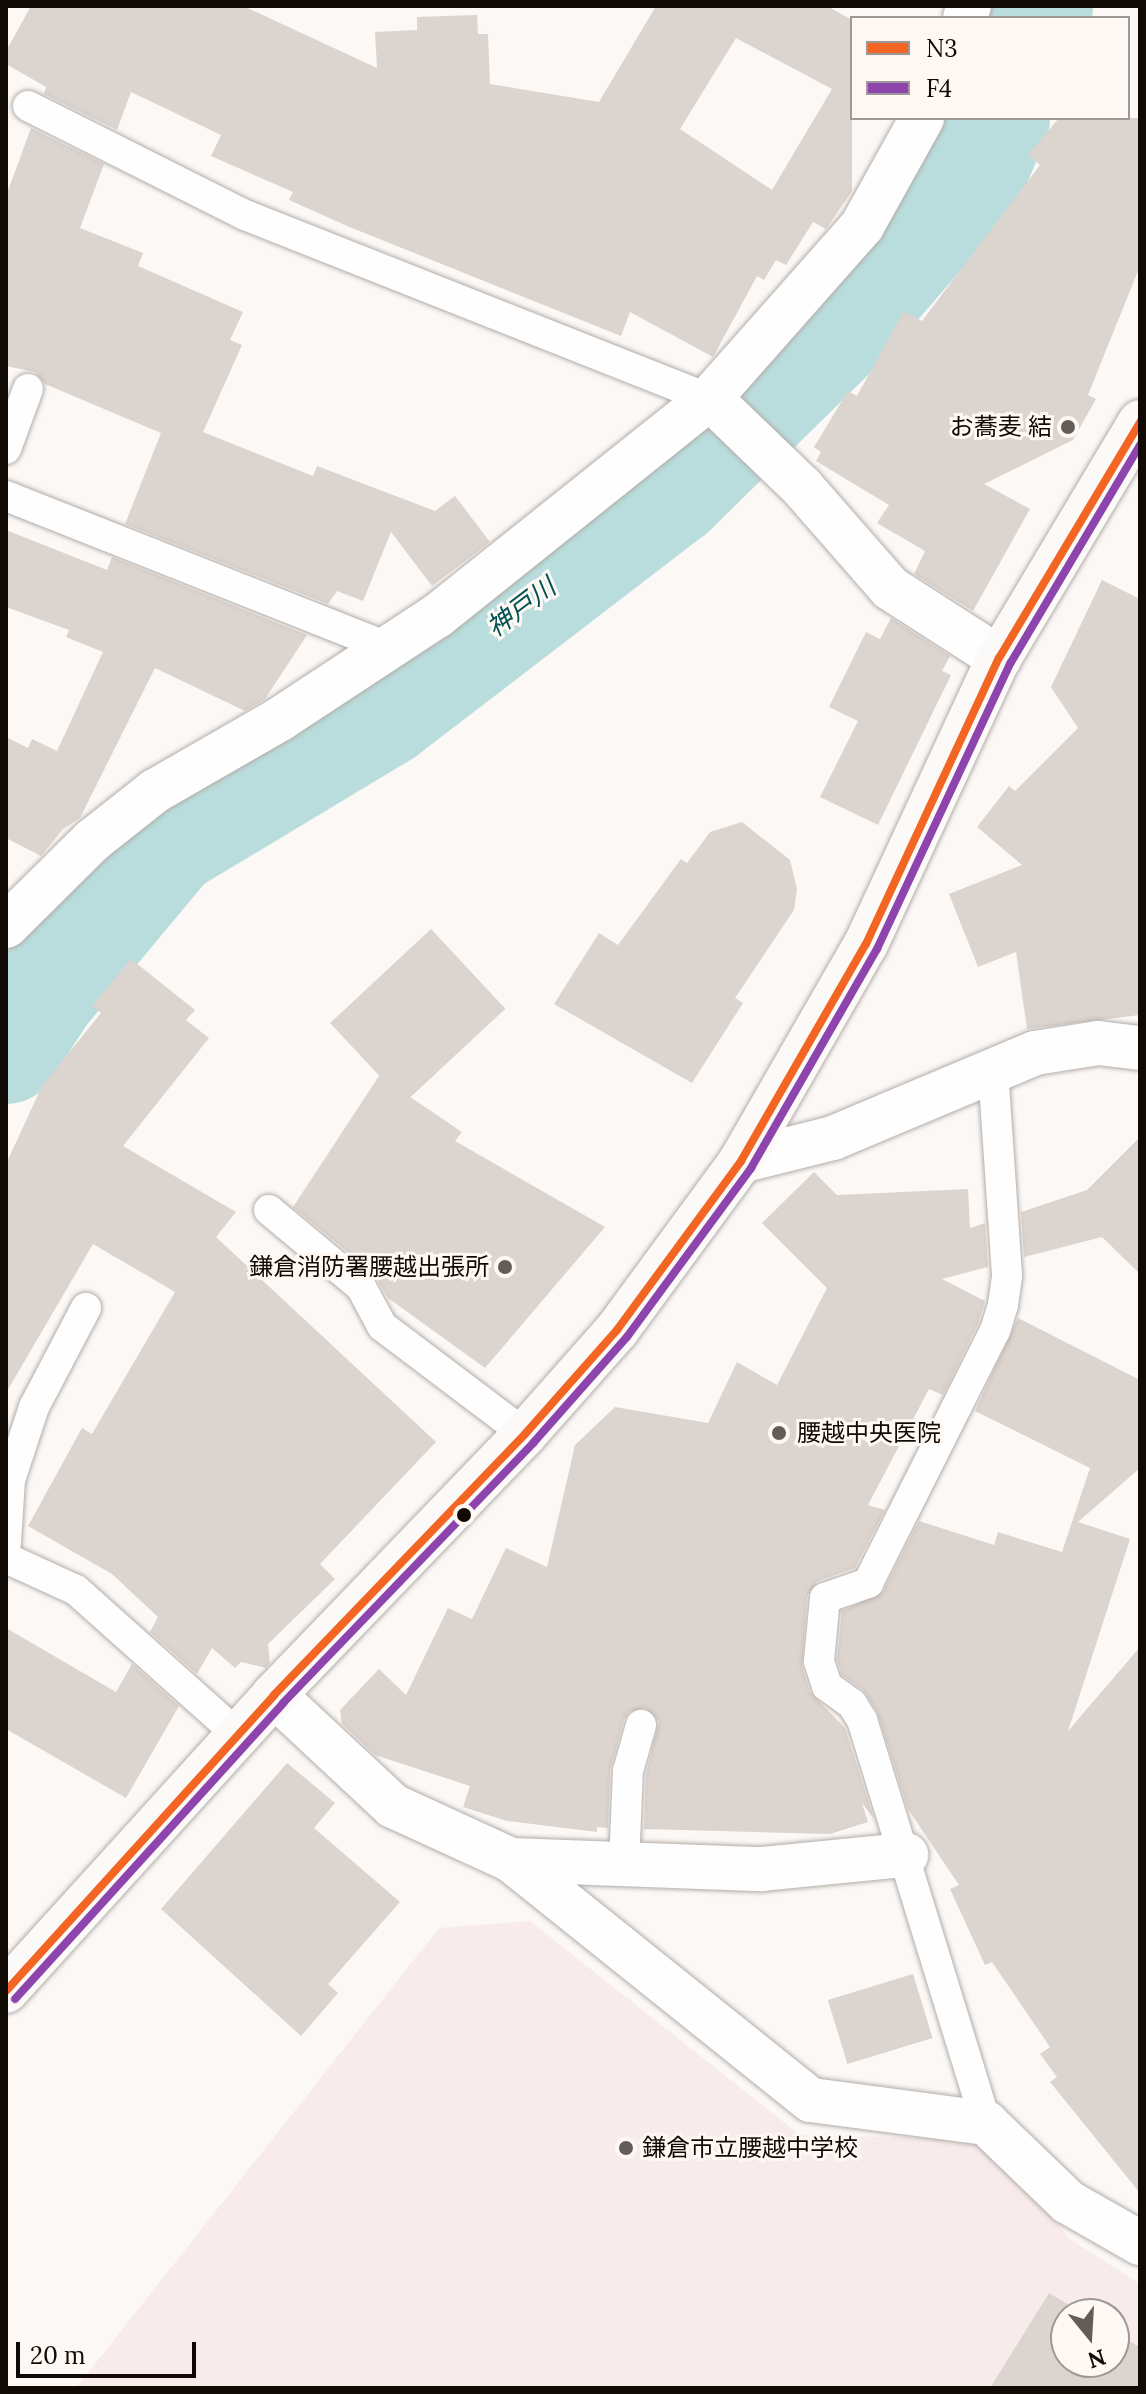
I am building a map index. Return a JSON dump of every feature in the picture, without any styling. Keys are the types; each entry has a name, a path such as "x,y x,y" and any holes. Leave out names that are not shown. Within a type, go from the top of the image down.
{"main road":[{"path":"6,1991 274,1695 525,1434 617,1330 741,1161 866,944 999,658 1140,422"}],"street":[{"path":"6,926 93,840 155,791 437,616 716,405 862,226 921,120"},
{"path":"716,405 771,458 890,588 999,658"},
{"path":"741,1161 833,1138 1035,1053 1098,1043 1140,1048"},
{"path":"274,1695 393,1806 511,1860 811,2100 986,2123 1068,2202 1140,2243"},
{"path":"511,1860 762,1869 906,1855"}],"lane":[{"path":"28,106 245,215 716,405"},
{"path":"6,449 28,389"},
{"path":"6,496 389,648"},
{"path":"986,2123 862,1720 852,1704 827,1686 819,1661 825,1598 868,1583 995,1331 1007,1275 993,1072"},
{"path":"269,1210 361,1287 382,1326 525,1434"},
{"path":"6,1543 10,1480 34,1407 86,1308"},
{"path":"6,1558 76,1590 238,1735"},
{"path":"624,1865 628,1771 641,1725"}],"shaded area":[{"name":"鎌倉市立腰越中学校","path":"530,1921 800,2135 969,2139 1002,2156 1070,2239 1140,2284 1140,2388 76,2388 439,1928"}],"building":[{"path":"31,6 243,6 377,68 375,32 417,30 417,17 477,15 478,34 488,34 490,84 599,102 656,6 827,6 850,19 852,191 826,229 813,222 786,265 776,260 764,280 757,276 713,357 630,312 621,336 289,200 293,192 211,156 221,135 131,92 117,130 44,94 46,87 6,64 6,51","holes":["736,38 832,89 772,190 680,129"]},
{"path":"1140,118 1140,266 1088,395 1096,399 1073,440 984,484 1030,509 973,611 914,574 925,551 877,523 889,505 816,461 821,452 814,447 848,391 857,396 904,311 922,321 1040,165 1028,155 1057,120"},
{"path":"31,128 104,164 80,228 143,253 138,266 243,312 230,340 242,345 203,432 313,476 317,466 435,511 455,496 490,542 432,586 391,532 363,601 337,591 328,604 125,524 161,433 45,384 35,372 6,366 6,196"},
{"path":"6,530 107,570 112,557 307,635 265,699 245,711 155,668 80,818 63,829 41,856 6,838 6,737 28,748 32,739 57,751 103,652 66,637 69,630 6,607"},
{"path":"1102,580 1140,599 1140,1015 1027,1029 1016,952 978,967 949,894 1022,865 977,827 1009,786 1015,791 1078,728 1051,687"},
{"path":"891,618 950,656 942,671 951,675 878,825 820,797 858,721 829,707 866,632 880,639"},
{"path":"742,822 790,860 797,889 794,910 735,998 743,1003 692,1083 554,1004 599,933 618,945 681,859 687,863 710,832"},
{"path":"431,929 505,1009 404,1103 330,1023"},
{"path":"131,959 195,1010 186,1020 209,1038 123,1146 236,1212 216,1237 436,1442 320,1564 335,1579 268,1644 270,1663 266,1668 241,1662 235,1668 212,1648 197,1674 150,1632 158,1617 112,1574 28,1526 82,1428 92,1434 175,1292 93,1244 6,1393 6,1164 42,1086 101,1013 92,1006"},
{"path":"379,1076 462,1132 455,1141 605,1227 485,1368 388,1298 373,1273 293,1207"},
{"path":"1140,1137 1140,1274 1102,1237 1024,1257 1021,1212 1087,1190"},
{"path":"814,1172 837,1195 968,1189 970,1228 985,1223 988,1267 942,1279 985,1301 978,1324 943,1395 929,1389 868,1505 885,1510 855,1568 818,1581 807,1596 802,1666 810,1692 845,1728 874,1819 862,1803 868,1822 830,1834 644,1829 646,1774 659,1721 645,1708 629,1712 624,1720 610,1770 608,1828 597,1827 597,1832 507,1821 463,1807 470,1786 375,1755 342,1724 340,1710 379,1669 406,1695 448,1608 472,1619 506,1548 547,1567 575,1445 615,1407 708,1423 737,1362 777,1385 827,1288 762,1223"},
{"path":"1018,1318 1140,1380 1140,1468 1078,1522 1130,1539 1068,1731 1140,1647 1140,2193 1050,2082 1057,2077 1040,2054 1050,2047 992,1962 985,1965 950,1889 959,1885 908,1809 877,1711 863,1690 842,1675 837,1659 842,1611 883,1592 919,1521 994,1545 998,1532 1062,1552 1090,1468 975,1411"},
{"path":"6,1628 116,1692 132,1664 179,1706 126,1798 6,1729"},
{"path":"287,1763 335,1803 314,1828 400,1902 328,1984 338,1993 301,2036 161,1909"},
{"path":"913,1974 933,2038 847,2064 828,2000"},
{"path":"1049,2293 1057,2298 1050,2298 1050,2378 1130,2378 1130,2341 1140,2347 1140,2388 990,2388"}],"waterway":[{"name":"神戸川","path":"1035,16 1039,6"},
{"name":"神戸川","path":"6,1050 43,993 169,842 385,712 672,492 842,325 972,175 995,120"}],"transit line":[{"name":"N3","path":"6,1991 274,1695 525,1434 617,1330 741,1161 866,944 999,658 1140,422"},
{"name":"F4","path":"15,1999 283,1703 534,1442 627,1337 751,1168 877,949 1010,664 1140,445"}],"place":[{"name":"お蕎麦 結","path":"1068,427"},
{"name":"鎌倉消防署腰越出張所","path":"505,1267"},
{"name":"腰越中央医院","path":"779,1433"},
{"name":"鎌倉市立腰越中学校","path":"626,2148"}]}
